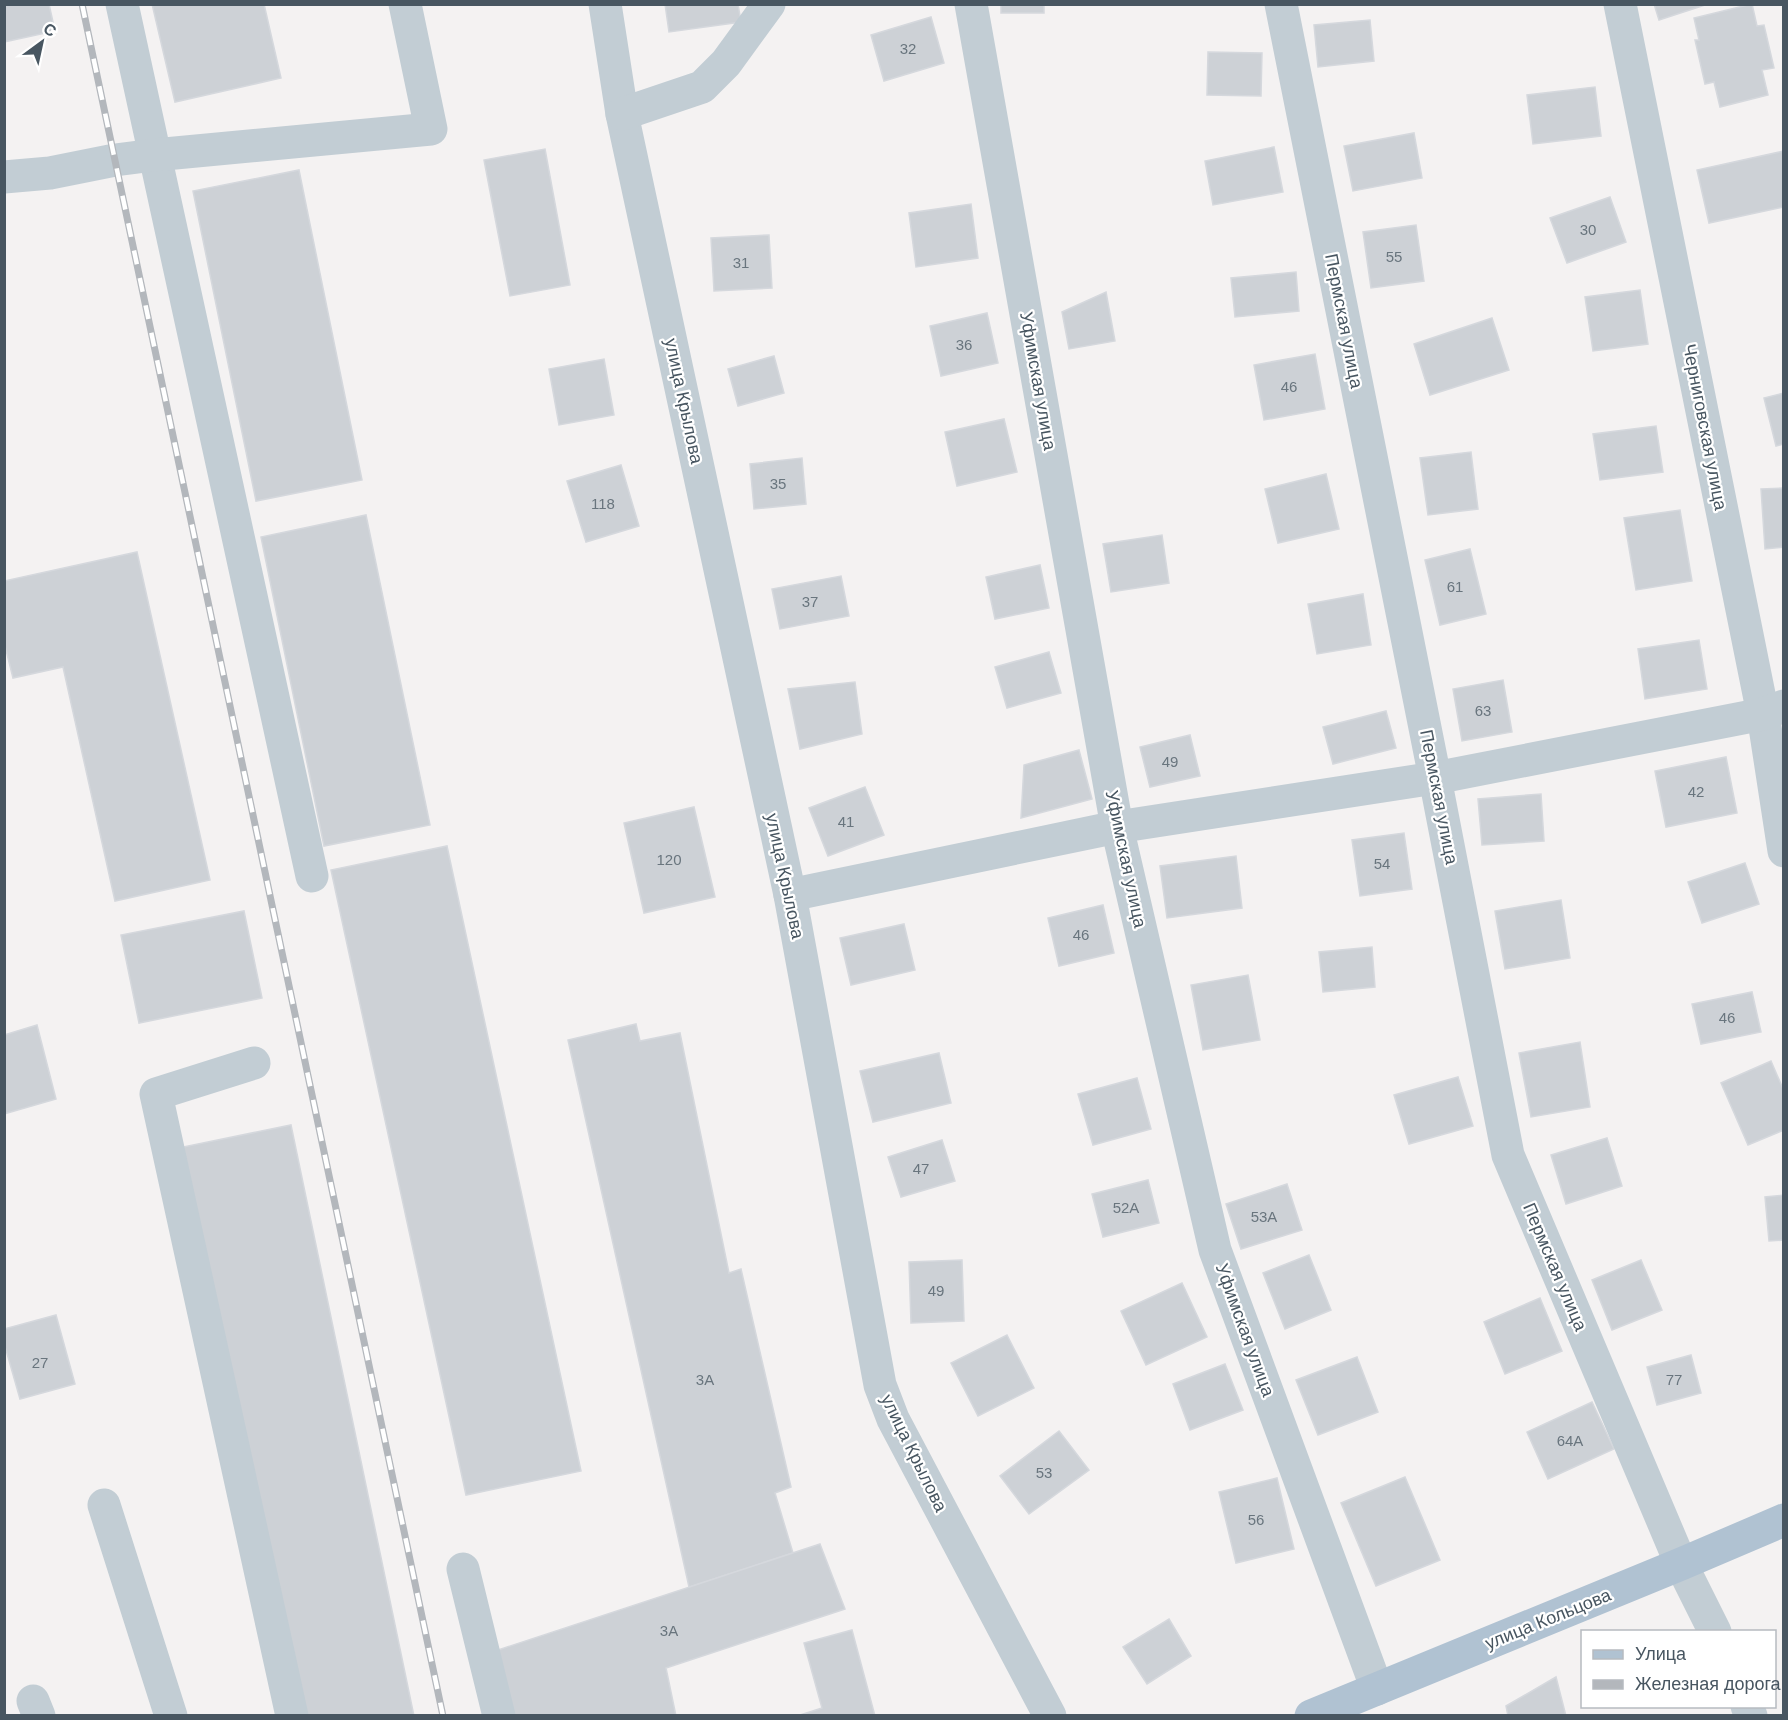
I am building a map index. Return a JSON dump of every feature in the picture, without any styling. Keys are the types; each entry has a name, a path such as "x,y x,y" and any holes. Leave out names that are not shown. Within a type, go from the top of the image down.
{"main road":[{"name":"улица Кольцова","path":"1311,1716 1784,1520"}],"street":[{"path":"122,4 312,876"},
{"path":"4,177 50,173 154,155 431,129 405,4"},
{"name":"улица Крылова","path":"605,4 622,114 790,895 880,1385 893,1419 1050,1716"},
{"path":"622,114 702,87 726,63 769,4"},
{"name":"Уфимская улица","path":"971,4 1117,827 1215,1250 1377,1689"},
{"name":"Пермская улица","path":"1281,4 1508,1155 1681,1564 1714,1630"},
{"name":"Черниговская улица","path":"1620,4 1773,710 1784,851"},
{"path":"790,895 1117,827 1435,778 1773,710"},
{"path":"254,1063 156,1094 292,1716"},
{"path":"104,1505 171,1716"},
{"path":"463,1569 499,1716"}],"building":[{"path":"4,4 49,4 55,31 4,42"},
{"path":"152,4 264,4 281,78 175,102"},
{"path":"665,4 738,4 741,22 669,32"},
{"path":"1001,4 1044,4 1044,13 1001,13"},
{"path":"1654,4 1708,4 1659,20"},
{"path":"1752,4 1757,26 1764,25 1774,68 1762,70 1768,95 1720,107 1714,82 1705,84 1695,40 1699,40 1694,18"},
{"path":"931,17 944,63 884,81 871,35"},
{"path":"1370,20 1374,61 1318,67 1314,25"},
{"path":"1208,52 1262,53 1261,96 1207,95"},
{"path":"1595,87 1601,136 1533,144 1527,95"},
{"path":"1414,133 1422,178 1353,191 1344,146"},
{"path":"1274,147 1283,192 1213,205 1205,161"},
{"path":"545,149 570,285 510,296 484,160"},
{"path":"1784,151 1784,207 1709,223 1697,170"},
{"path":"299,170 362,480 256,501 193,191"},
{"path":"1610,197 1626,242 1567,263 1550,218"},
{"path":"971,204 978,258 916,267 909,213"},
{"path":"1416,225 1424,281 1371,288 1363,232"},
{"path":"769,235 772,288 714,291 711,238"},
{"path":"1296,272 1299,311 1235,317 1231,278"},
{"path":"1640,290 1648,344 1593,351 1585,297"},
{"path":"1106,292 1115,341 1069,349 1062,312"},
{"path":"987,313 998,363 941,376 930,326"},
{"path":"1492,318 1509,370 1430,395 1414,344"},
{"path":"1315,354 1325,409 1264,420 1254,365"},
{"path":"774,356 784,393 738,406 728,369"},
{"path":"604,359 614,415 559,425 549,369"},
{"path":"1784,393 1784,444 1776,446 1764,398"},
{"path":"1004,419 1017,472 957,486 945,432"},
{"path":"1656,426 1663,472 1600,480 1593,434"},
{"path":"1471,452 1478,509 1428,515 1420,458"},
{"path":"802,458 806,504 754,509 750,464"},
{"path":"621,465 639,526 586,542 567,481"},
{"path":"1326,474 1339,529 1278,543 1265,489"},
{"path":"1784,488 1784,547 1765,549 1761,489"},
{"path":"1680,510 1692,581 1636,590 1624,518"},
{"path":"366,515 430,825 324,846 261,537"},
{"path":"1162,535 1169,583 1111,592 1103,544"},
{"path":"1470,549 1486,614 1440,625 1425,560"},
{"path":"137,552 210,880 115,901 63,667 13,678 4,642 4,581"},
{"path":"1040,565 1049,608 995,619 986,577"},
{"path":"841,576 849,616 780,629 772,589"},
{"path":"1363,594 1371,645 1317,654 1308,604"},
{"path":"1699,640 1707,689 1645,699 1638,649"},
{"path":"1049,652 1061,693 1007,708 995,667"},
{"path":"1503,680 1512,732 1462,741 1453,689"},
{"path":"855,682 862,734 800,749 788,689"},
{"path":"1386,711 1396,748 1333,764 1323,727"},
{"path":"1190,735 1200,776 1150,787 1140,747"},
{"path":"1079,750 1092,799 1021,818 1024,765"},
{"path":"1726,757 1737,813 1666,827 1655,771"},
{"path":"865,787 884,835 828,856 809,808"},
{"path":"1541,794 1544,841 1482,845 1478,799"},
{"path":"694,807 715,897 644,913 624,823"},
{"path":"1404,833 1412,889 1360,896 1352,840"},
{"path":"447,846 581,1471 466,1495 331,870"},
{"path":"1236,856 1242,908 1167,918 1160,866"},
{"path":"1745,863 1759,904 1702,923 1688,882"},
{"path":"1561,900 1570,958 1505,969 1495,911"},
{"path":"1103,905 1114,953 1059,966 1048,918"},
{"path":"244,911 262,998 139,1023 121,935"},
{"path":"904,924 915,970 851,985 840,938"},
{"path":"1372,947 1375,987 1323,992 1319,952"},
{"path":"1248,975 1260,1040 1203,1050 1191,985"},
{"path":"1752,992 1761,1032 1701,1044 1692,1004"},
{"path":"636,1024 640,1041 680,1033 729,1273 741,1269 791,1487 775,1493 793,1553 689,1587 568,1040"},
{"path":"37,1025 56,1099 4,1114 4,1035"},
{"path":"1580,1042 1590,1107 1531,1117 1519,1053"},
{"path":"939,1053 951,1103 873,1122 860,1071"},
{"path":"1771,1061 1784,1091 1784,1130 1748,1145 1721,1083"},
{"path":"1458,1077 1473,1126 1409,1144 1394,1095"},
{"path":"1137,1078 1151,1129 1093,1145 1078,1094"},
{"path":"291,1125 414,1716 301,1716 183,1147"},
{"path":"1607,1138 1622,1186 1566,1204 1551,1155"},
{"path":"942,1140 955,1181 901,1197 888,1157"},
{"path":"1148,1180 1159,1223 1103,1237 1092,1194"},
{"path":"1287,1184 1302,1230 1241,1249 1226,1204"},
{"path":"1784,1195 1784,1240 1769,1241 1765,1197"},
{"path":"1309,1255 1331,1310 1285,1329 1263,1273"},
{"path":"962,1260 964,1321 911,1323 909,1262"},
{"path":"1641,1260 1662,1310 1612,1330 1592,1280"},
{"path":"1182,1283 1207,1337 1146,1365 1121,1311"},
{"path":"1540,1298 1562,1351 1505,1374 1484,1322"},
{"path":"56,1315 75,1384 20,1399 4,1343 4,1329"},
{"path":"1007,1335 1034,1388 978,1416 951,1363"},
{"path":"1691,1355 1701,1393 1657,1405 1647,1367"},
{"path":"1357,1357 1378,1412 1318,1435 1296,1380"},
{"path":"1225,1364 1243,1410 1190,1430 1173,1384"},
{"path":"1592,1402 1614,1449 1548,1479 1527,1432"},
{"path":"1059,1431 1089,1470 1029,1514 1000,1476"},
{"path":"1405,1477 1440,1560 1376,1586 1341,1503"},
{"path":"1277,1478 1294,1549 1236,1563 1219,1492"},
{"path":"820,1544 845,1609 666,1668 676,1716 502,1716 492,1652"},
{"path":"1169,1619 1191,1656 1147,1684 1123,1647"},
{"path":"852,1630 875,1716 797,1716 822,1708 804,1643"},
{"path":"1556,1677 1566,1716 1508,1716 1506,1706"}],"railway":[{"path":"82,4 443,1716"}]}
